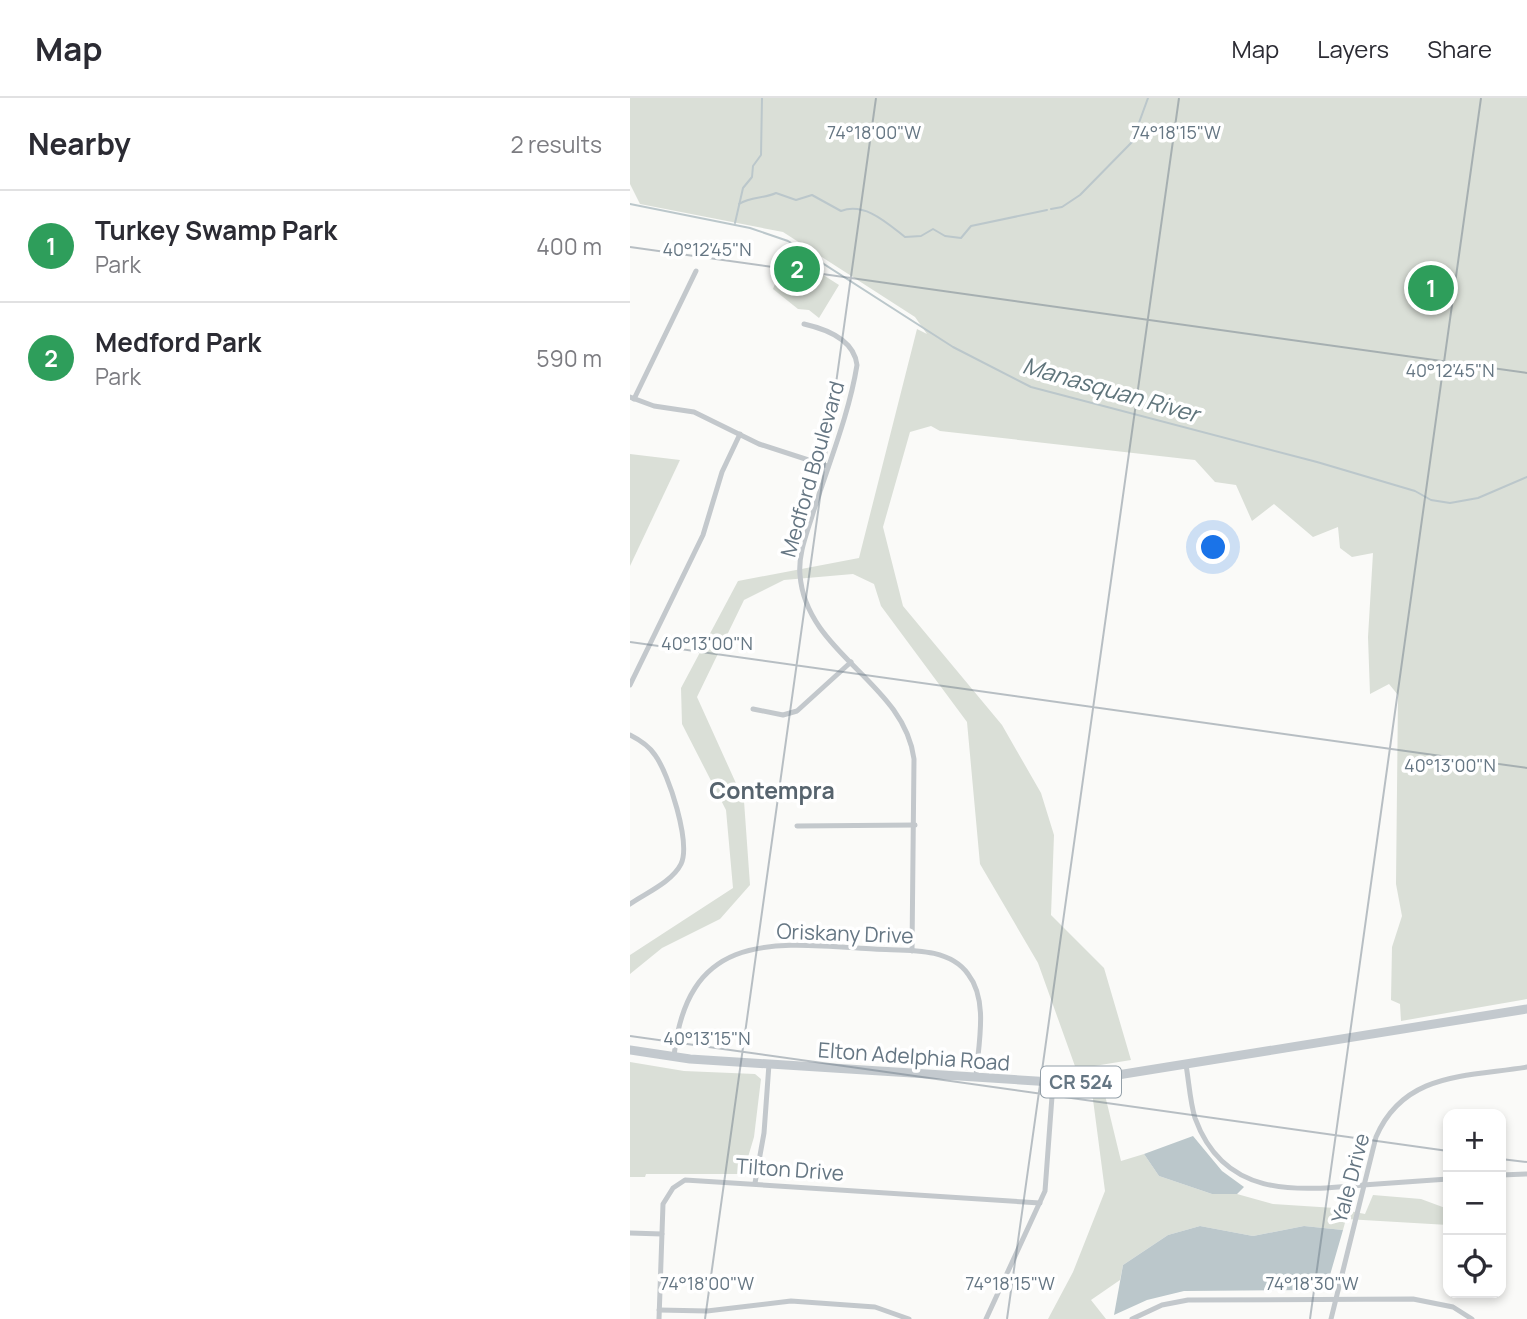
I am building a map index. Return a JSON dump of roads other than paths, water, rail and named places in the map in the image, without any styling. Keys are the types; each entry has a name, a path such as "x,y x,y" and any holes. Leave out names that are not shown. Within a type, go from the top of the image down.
{"main road":[{"name":"Elton Adelphia Road","path":"630,1050 674,1057 1053,1083 1091,1081 1527,1009"}],"street":[{"path":"696,271 632,398 694,412 765,446 827,466"},
{"name":"Medford Boulevard","path":"804,324 823,329 848,344 856,357 856,371 801,553 799,573 804,600 811,616 894,707 908,732 915,760 912,951"},
{"path":"630,685 703,535 722,472 740,434"},
{"path":"753,709 783,715 797,711 851,662"},
{"path":"630,735 647,746 661,764 685,847 680,865 673,875 630,904"},
{"path":"797,826 915,825"},
{"name":"Oriskany Drive","path":"674,1057 680,1020 695,989 713,969 736,954 776,944 912,951 940,954 953,960 965,969 976,986 981,1008 976,1077"},
{"path":"755,1183 764,1133 769,1064"},
{"path":"1186,1065 1195,1118 1221,1158 1242,1175 1276,1189 1308,1191 1443,1179"},
{"name":"Yale Drive","path":"1331,1319 1363,1185 1382,1122 1408,1093 1435,1082 1527,1067"},
{"path":"986,1319 1041,1203 1047,1171 1053,1083"},
{"path":"1506,1175 1527,1174"},
{"name":"Tilton Drive","path":"659,1319 664,1200 680,1183 692,1179 1041,1203"},
{"path":"630,1233 662,1234"},
{"path":"1132,1319 1161,1305 1188,1300 1413,1299 1452,1307 1472,1319"},
{"path":"659,1310 707,1311 791,1301 876,1307 909,1319"}],"waterway":[{"path":"735,223 743,188 752,177 753,166 761,155 762,98"},
{"path":"1051,209 1062,207 1080,195 1132,142 1148,98"},
{"path":"739,204 776,193 796,200 812,195 841,211 859,209 875,215 905,237 921,236 933,229 945,236 961,238 971,226 1047,210"},
{"name":"Manasquan River","path":"630,204 750,228 788,241 953,347 1031,387 1317,462 1415,491 1431,500 1450,503 1478,498 1527,477"}],"place":[{"name":"Medford Park","path":"797,269"},
{"name":"Turkey Swamp Park","path":"1431,288"}],"district":[{"name":"Contempra","path":"772,790"}]}
